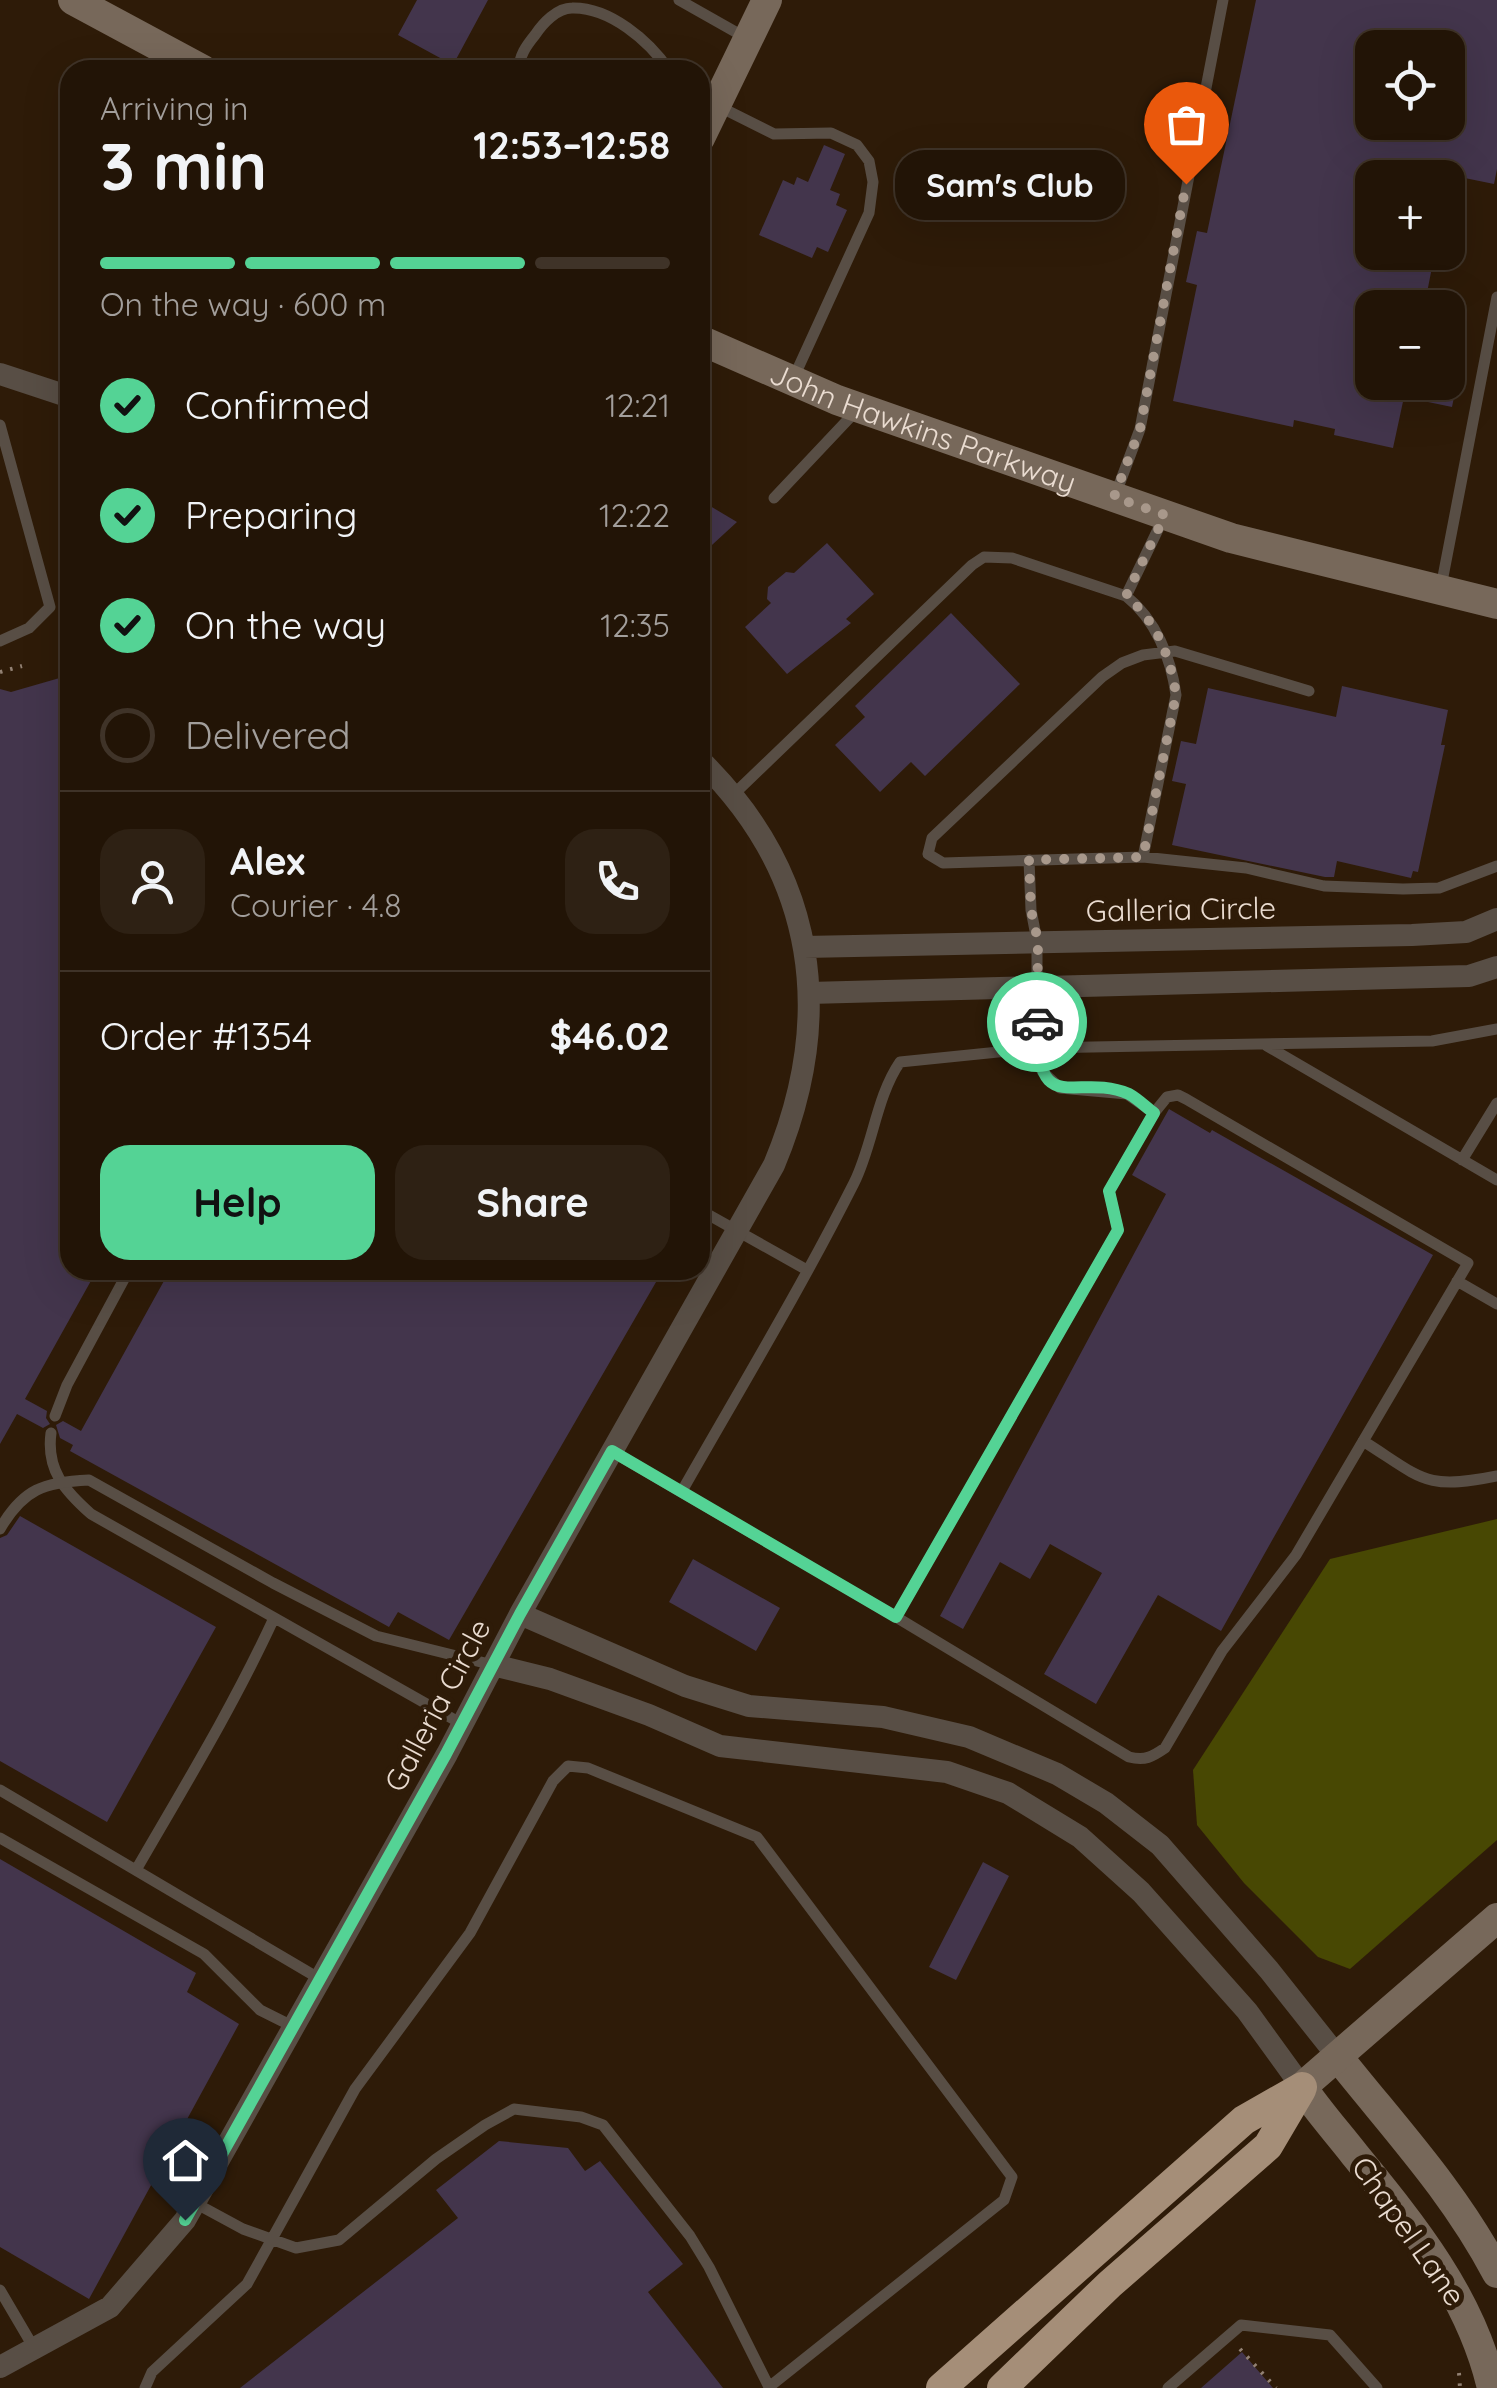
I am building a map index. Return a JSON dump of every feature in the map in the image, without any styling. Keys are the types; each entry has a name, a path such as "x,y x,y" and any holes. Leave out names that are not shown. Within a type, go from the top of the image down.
{"highway":[{"path":"941,2388 1244,2120 1302,2087"},
{"path":"1002,2388 1110,2284 1268,2146 1302,2087"}],"main road":[{"path":"73,0 185,60"},
{"path":"710,118 767,0"},
{"name":"John Hawkins Parkway","path":"710,344 859,408 1231,538 1497,604"},
{"path":"1302,2087 1497,1918"},
{"name":"Chapel Lane","path":"1338,2056 1431,2168 1473,2227 1497,2273"},
{"name":"Chapel Lane","path":"1302,2087 1463,2304 1483,2348 1492,2388"}],"street":[{"path":"2,380 60,394"},
{"name":"Galleria Circle","path":"710,770 734,794 773,856 804,947 811,1011 806,1066 798,1100 774,1165 710,1278"},
{"name":"Galleria Circle","path":"804,947 1412,935 1466,932 1497,919"},
{"path":"809,993 1469,976 1497,967"},
{"name":"Galleria Circle","path":"0,2366 110,2306 158,2254 195,2203 709,1280"},
{"path":"520,1614 686,1686 749,1706 883,1717 969,1738 1057,1774 1106,1803 1160,1845 1338,2056"},
{"path":"493,1665 550,1679 720,1746 947,1772 1008,1793 1080,1837 1141,1892 1246,2011 1302,2087"}],"lane":[{"path":"678,0 748,38"},
{"path":"1114,497 1140,429 1223,0"},
{"path":"522,60 525,48 540,28 557,13 571,8 600,14 642,38 661,60"},
{"path":"716,106 774,134 831,133 857,145 869,161 873,182 869,213 793,381"},
{"path":"1440,590 1497,297"},
{"path":"774,498 859,408"},
{"path":"0,425 50,607 29,628 0,641"},
{"path":"1126,596 1165,515"},
{"path":"734,794 984,557 1012,558 1126,596 1140,608 1173,670 1176,695 1143,857"},
{"path":"1309,692 1188,654 1165,652 1122,663 1102,676 945,825 928,846 928,854 943,863 1143,857 1246,868 1324,886 1356,889 1439,888 1497,866"},
{"path":"1029,860 1031,910 1038,941 1037,1048 1042,1071 1060,1088 1128,1094 1154,1113"},
{"path":"682,1491 863,1166 889,1078 900,1062 1037,1048 1432,1042 1497,1030"},
{"path":"1263,1044 1497,1180"},
{"path":"612,1451 1129,1757 1142,1760 1164,1748 1222,1651 1296,1555 1468,1263 1186,1099 1168,1096 1109,1191 1118,1230 896,1617"},
{"path":"1462,1160 1497,1102"},
{"path":"710,1215 807,1270"},
{"path":"55,1416 67,1385 125,1280"},
{"path":"1457,1281 1497,1304"},
{"path":"50,1433 49,1448 62,1489 91,1514 462,1724"},
{"path":"1362,1441 1428,1482 1457,1484 1497,1476"},
{"path":"0,1529 12,1508 31,1492 58,1481 89,1480 273,1584 376,1636 493,1665"},
{"path":"136,1870 247,1676 274,1618"},
{"path":"145,2388 152,2372 247,2284 274,2240 355,2089 470,1933 553,1781 568,1766 588,1768 757,1837 1012,2177 1004,2200 768,2387 710,2267 690,2236 604,2125 581,2117 514,2109 436,2159 339,2240 296,2248 274,2240 243,2229 195,2203"},
{"path":"0,1790 320,1979"},
{"path":"0,1838 204,1954 260,2010 294,2028"},
{"path":"0,2290 34,2348"},
{"path":"1168,2388 1241,2325 1330,2335 1377,2388"}],"path":[{"path":"0,672 22,666"},
{"path":"1230,2358 1241,2348 1276,2388"}],"shaded area":[{"path":"1497,1519 1497,1840 1350,1969 1318,1957 1244,1883 1197,1825 1193,1770 1330,1559"}],"building":[{"path":"417,0 488,0 456,60 444,60 398,35"},
{"path":"1256,0 1497,0 1494,184 1465,178 1465,160 1355,160 1355,270 1431,270 1428,290 1355,290 1355,400 1403,400 1393,448 1334,435 1335,429 1294,420 1293,427 1173,401 1197,285 1186,282 1197,231 1207,233"},
{"path":"824,145 845,154 830,190 840,194 836,205 847,210 828,252 817,247 812,258 759,235 783,180 794,185 797,177 808,182"},
{"path":"1418,400 1453,400 1452,407"},
{"path":"710,506 737,522 710,547"},
{"path":"827,543 874,594 846,619 851,623 787,674 745,627 771,603 767,599 768,587 786,572 794,573"},
{"path":"951,613 1020,684 925,776 911,762 880,792 835,745 865,717 855,706"},
{"path":"60,678 60,1280 91,1280 25,1399 47,1411 50,1424 43,1428 17,1414 0,1444 0,689 11,692"},
{"path":"1342,686 1448,710 1441,745 1445,745 1418,872 1413,871 1411,878 1337,861 1334,877 1325,877 1172,845 1186,784 1172,781 1181,741 1196,744 1208,688 1336,717"},
{"path":"1169,1109 1433,1255 1221,1631 1158,1595 1096,1704 1044,1674 1102,1573 1050,1544 1030,1579 1000,1562 963,1629 940,1616 1166,1194 1132,1175"},
{"path":"164,1280 657,1280 449,1640 398,1612 389,1627 70,1451 73,1445 60,1438 56,1425 63,1421 81,1431"},
{"path":"20,1516 216,1627 107,1822 0,1761 0,1538 7,1535"},
{"path":"693,1559 780,1608 756,1651 669,1602"},
{"path":"0,1859 196,1973 187,1992 239,2024 89,2299 0,2247"},
{"path":"983,1862 1009,1876 956,1980 929,1967"},
{"path":"499,2141 568,2148 585,2171 600,2161 683,2264 648,2292 723,2388 240,2388 458,2218 436,2190"},
{"path":"1242,2352 1273,2388 1201,2388"}],"way so far":[{"path":"1037,1022 1038,941 1031,910 1029,860 1143,857 1176,695 1173,670 1157,634 1140,608 1126,596 1165,515 1114,497 1140,429 1186,184"}],"place":[{"name":"Sam's Club","path":"1186,184"}],"route":[{"path":"185,2220 612,1451 896,1617 1118,1230 1109,1191 1154,1113 1128,1094 1060,1088 1042,1071 1037,1022"}]}
